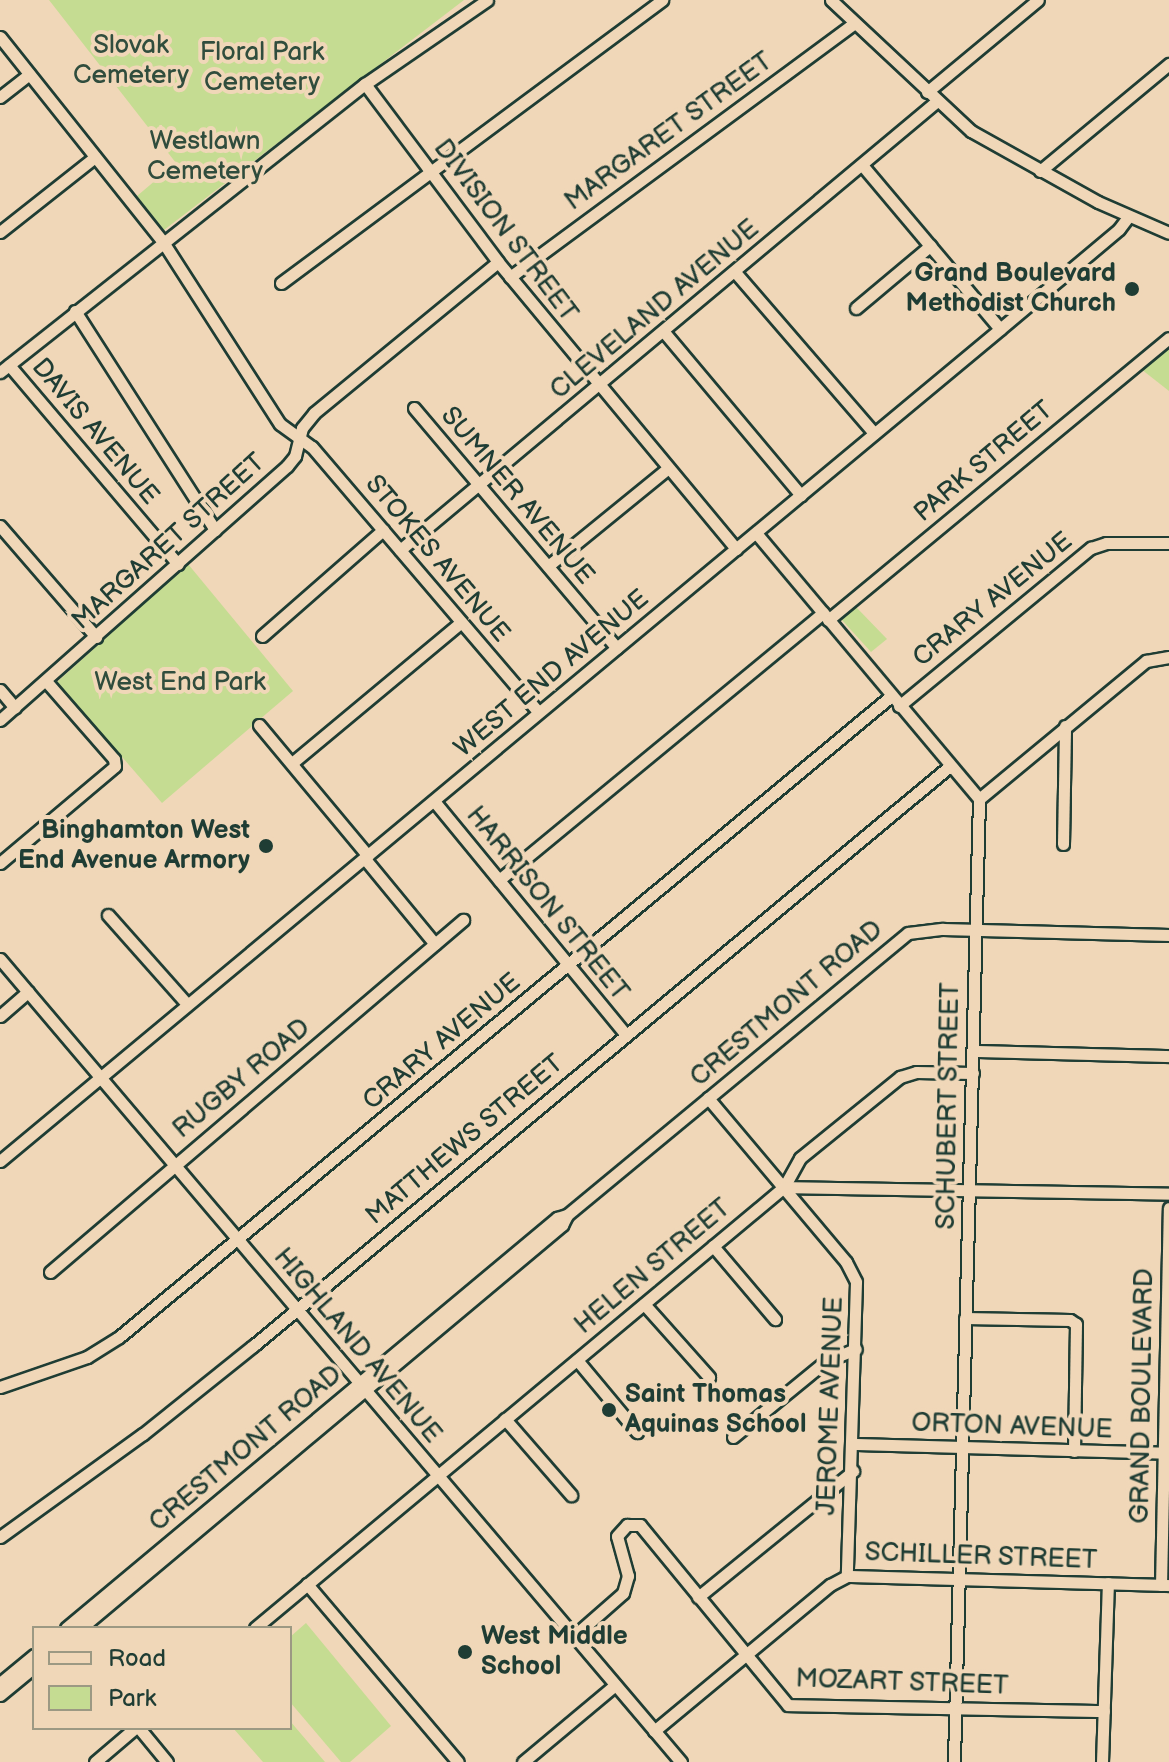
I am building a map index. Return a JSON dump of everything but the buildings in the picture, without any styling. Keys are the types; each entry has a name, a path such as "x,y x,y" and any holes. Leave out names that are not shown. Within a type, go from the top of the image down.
{"street":[{"path":"4,368 365,84 487,0"},
{"path":"281,283 662,0"},
{"path":"831,0 971,131 1128,217 1169,233"},
{"path":"927,92 1038,0"},
{"name":"MARGARET STREET","path":"510,277 854,23"},
{"name":"STOKES AVENUE","path":"0,37 163,242 273,415 312,447 538,712"},
{"path":"1040,171 1169,64"},
{"path":"0,97 29,74"},
{"name":"DIVISION STREET","path":"365,84 498,262 736,549"},
{"name":"CLEVELAND AVENUE","path":"400,550 937,101"},
{"path":"0,232 95,157"},
{"path":"862,165 1000,329"},
{"name":"WEST END AVENUE","path":"0,1161 1000,329 1119,229 1128,217"},
{"path":"856,308 930,246"},
{"name":"MARGARET STREET","path":"0,720 287,466 295,456 302,428 314,413 498,262"},
{"path":"735,272 874,433"},
{"path":"75,311 215,530"},
{"path":"664,332 801,495"},
{"name":"PARK STREET","path":"499,880 1169,338"},
{"name":"DAVIS AVENUE","path":"4,368 178,564"},
{"name":"SUMNER AVENUE","path":"414,408 617,648"},
{"path":"548,566 667,469"},
{"path":"0,526 96,637"},
{"path":"262,636 383,530"},
{"path":"756,533 979,799 1146,661 1169,657"},
{"name":"CRARY AVENUE","path":"0,1387 77,1361 109,1345 568,965 895,701 1091,548 1106,543 1169,543"},
{"path":"292,763 461,622"},
{"path":"0,863 115,766 114,759 46,681"},
{"path":"0,690 15,708"},
{"path":"259,725 435,944"},
{"path":"1063,844 1065,726"},
{"name":"MATTHEWS STREET","path":"0,1537 143,1434 950,766"},
{"name":"SCHUBERT STREET","path":"954,1762 979,799"},
{"name":"HARRISON STREET","path":"434,801 626,1035"},
{"path":"108,915 187,1004"},
{"name":"RUGBY ROAD","path":"50,1272 463,920"},
{"name":"CRESTMONT ROAD","path":"69,1626 170,1547 557,1218 567,1215 914,929 1169,935"},
{"name":"HIGHLAND AVENUE","path":"0,959 681,1762"},
{"path":"0,1016 28,992"},
{"path":"974,1051 1169,1056"},
{"name":"HELEN STREET","path":"257,1626 784,1187 800,1158 900,1077 916,1072 973,1073"},
{"name":"JEROME AVENUE","path":"708,1098 853,1274 858,1291 847,1576"},
{"path":"784,1187 1169,1194"},
{"name":"GRAND BOULEVARD","path":"1165,1585 1169,1208"},
{"path":"713,1246 775,1319"},
{"path":"644,1304 709,1377"},
{"path":"965,1318 1070,1320 1076,1324 1074,1451"},
{"path":"733,1437 826,1361 856,1349"},
{"path":"577,1360 637,1432"},
{"path":"505,1419 571,1495"},
{"name":"ORTON AVENUE","path":"853,1444 1167,1453"},
{"path":"698,1597 853,1471"},
{"name":"MOZART STREET","path":"574,1636 615,1604 627,1584 616,1544 620,1530 627,1525 640,1525 785,1703 795,1707 850,1705 1104,1711"},
{"name":"CRESTMONT ROAD","path":"83,1626 170,1547"},
{"name":"SCHILLER STREET","path":"654,1731 830,1585 847,1576 1165,1585"},
{"path":"1102,1762 1108,1583"},
{"path":"307,1584 458,1762"},
{"path":"0,1683 32,1657"},
{"path":"0,1695 32,1669"},
{"path":"523,1762 615,1685"},
{"path":"95,1762 135,1730"},
{"path":"139,1730 167,1762"}],"green space":[{"name":"Floral Park Cemetery","path":"49,0 464,0 164,230 137,196 176,163"},
{"path":"1169,347 1169,391 1141,369"},
{"name":"West End Park","path":"188,564 293,691 162,803 57,682"},
{"path":"856,607 887,639 871,652 841,619"},
{"path":"306,1623 391,1726 350,1762 341,1762 292,1704 292,1635"},
{"path":"292,1723 325,1762 263,1762 235,1730 292,1730"}],"place":[{"name":"Grand Boulevard Methodist Church","path":"1132,289"},
{"name":"Binghamton West End Avenue Armory","path":"266,846"},
{"name":"Saint Thomas Aquinas School","path":"609,1410"},
{"name":"West Middle School","path":"465,1652"}],"park label":[{"name":"Slovak Cemetery","path":"131,61"},
{"name":"Westlawn Cemetery","path":"205,157"}]}
